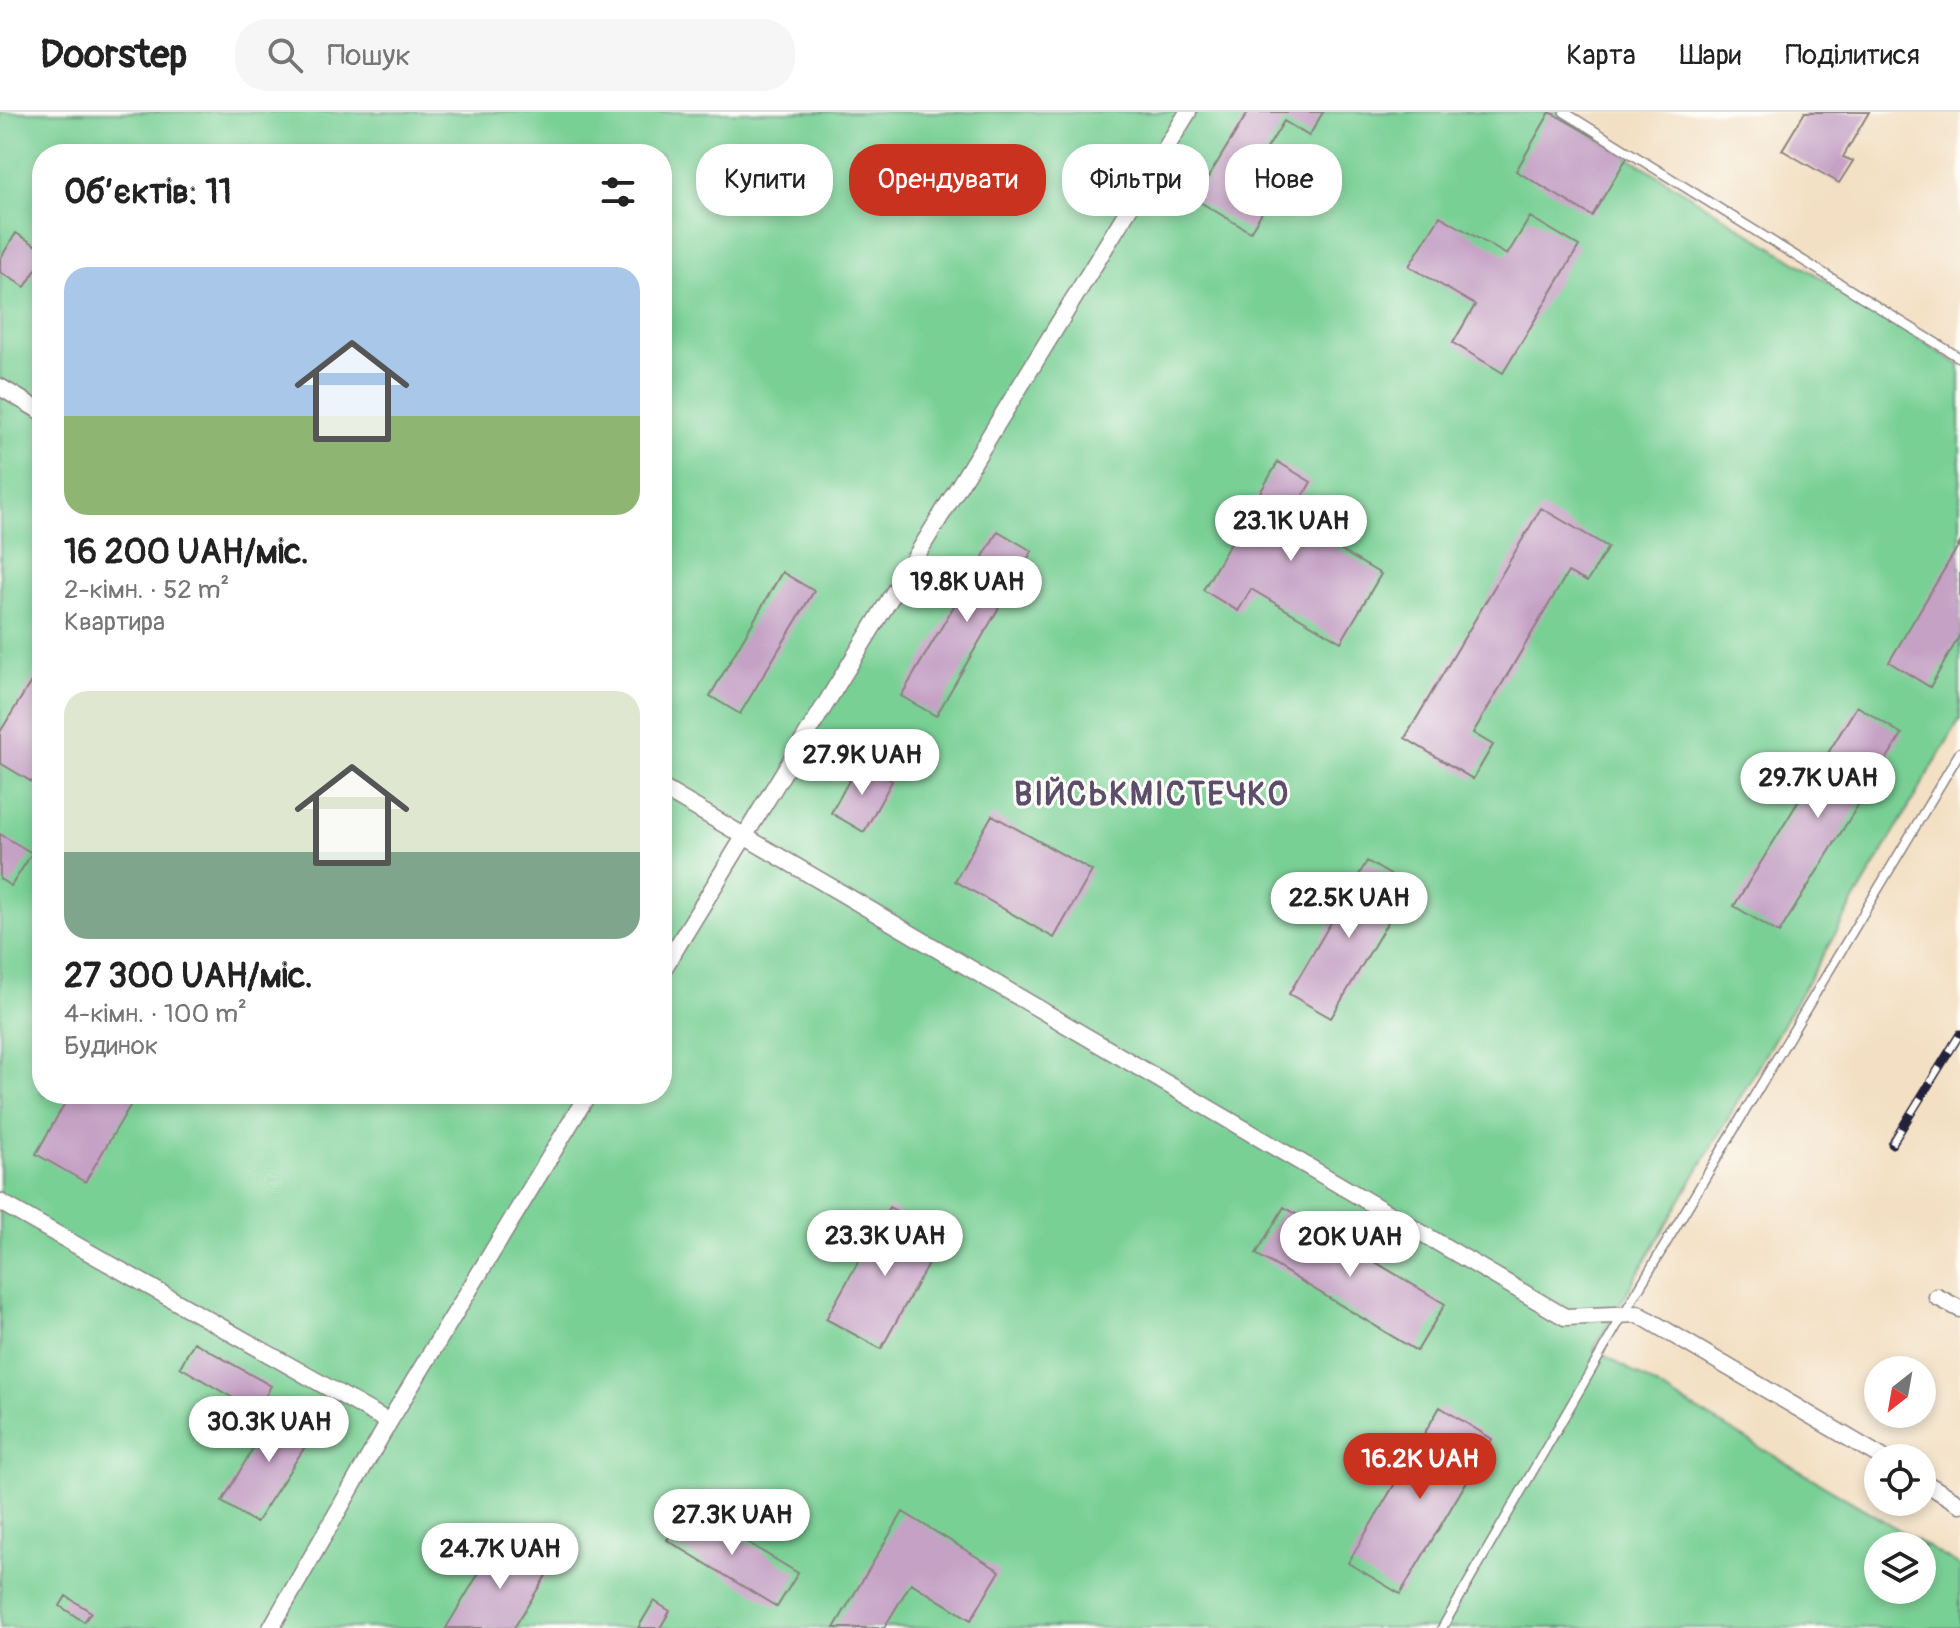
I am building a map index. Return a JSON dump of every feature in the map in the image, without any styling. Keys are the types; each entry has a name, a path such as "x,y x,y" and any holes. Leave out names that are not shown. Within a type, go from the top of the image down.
{"street":[{"path":"672,954 1188,112"},
{"path":"0,387 32,406"},
{"path":"672,794 1565,1317 1638,1314 1864,1447"},
{"path":"271,1628 389,1422 582,1104"},
{"path":"0,1202 389,1422"},
{"path":"1937,1297 1960,1309"},
{"path":"1936,1489 1960,1504"}],"lane":[{"path":"1564,112 1960,358"},
{"path":"1442,1628 1623,1315 1960,752"}],"green space":[{"path":"0,112 1557,112 1960,365 1960,719 1594,1349 1864,1509 1864,1516 1876,1516 1903,1532 1864,1532 1864,1604 1936,1604 1936,1552 1960,1566 1960,1628 0,1628"}],"building":[{"path":"1248,112 1323,112 1309,136 1284,121 1270,144 1229,144"},
{"path":"1550,112 1628,156 1592,216 1516,171"},
{"path":"1805,112 1869,112 1843,157 1853,161 1839,183 1782,150"},
{"path":"1225,150 1225,216 1260,216 1250,232 1209,207 1209,176"},
{"path":"1440,216 1507,255 1530,217 1579,246 1503,373 1453,343 1475,305 1409,266"},
{"path":"16,233 32,243 32,276 25,287 0,272 0,259"},
{"path":"1278,462 1311,482 1289,520 1381,574 1341,642 1251,589 1238,611 1203,590"},
{"path":"1541,508 1608,547 1587,582 1568,572 1473,733 1493,745 1473,779 1405,738"},
{"path":"998,531 1032,551 936,716 901,696"},
{"path":"1960,543 1960,635 1930,687 1889,662"},
{"path":"782,572 814,591 740,714 710,696"},
{"path":"32,680 32,782 0,763 0,732"},
{"path":"1857,706 1902,734 1779,933 1734,906"},
{"path":"860,761 892,781 864,832 831,813"},
{"path":"992,815 1092,871 1054,938 955,881"},
{"path":"0,834 32,853 11,886 0,879"},
{"path":"1367,861 1409,886 1331,1018 1289,994"},
{"path":"64,1104 131,1104 85,1182 36,1154"},
{"path":"889,1207 943,1237 881,1349 826,1319"},
{"path":"1284,1207 1445,1304 1417,1351 1256,1254"},
{"path":"194,1342 271,1386 257,1412 180,1367"},
{"path":"277,1406 317,1428 256,1523 222,1502"},
{"path":"1440,1407 1492,1439 1400,1594 1348,1563"},
{"path":"687,1506 798,1573 777,1607 667,1540"},
{"path":"903,1512 1000,1571 971,1620 911,1583 884,1628 834,1628"},
{"path":"498,1541 550,1569 514,1628 446,1628"},
{"path":"66,1596 91,1612 84,1622 60,1606"},
{"path":"654,1601 670,1611 660,1628 638,1628"}],"railway":[{"path":"1892,1144 1960,1034"}],"district":[{"name":"ВІЙСЬКМІСТЕЧКО","path":"1152,795"}]}
